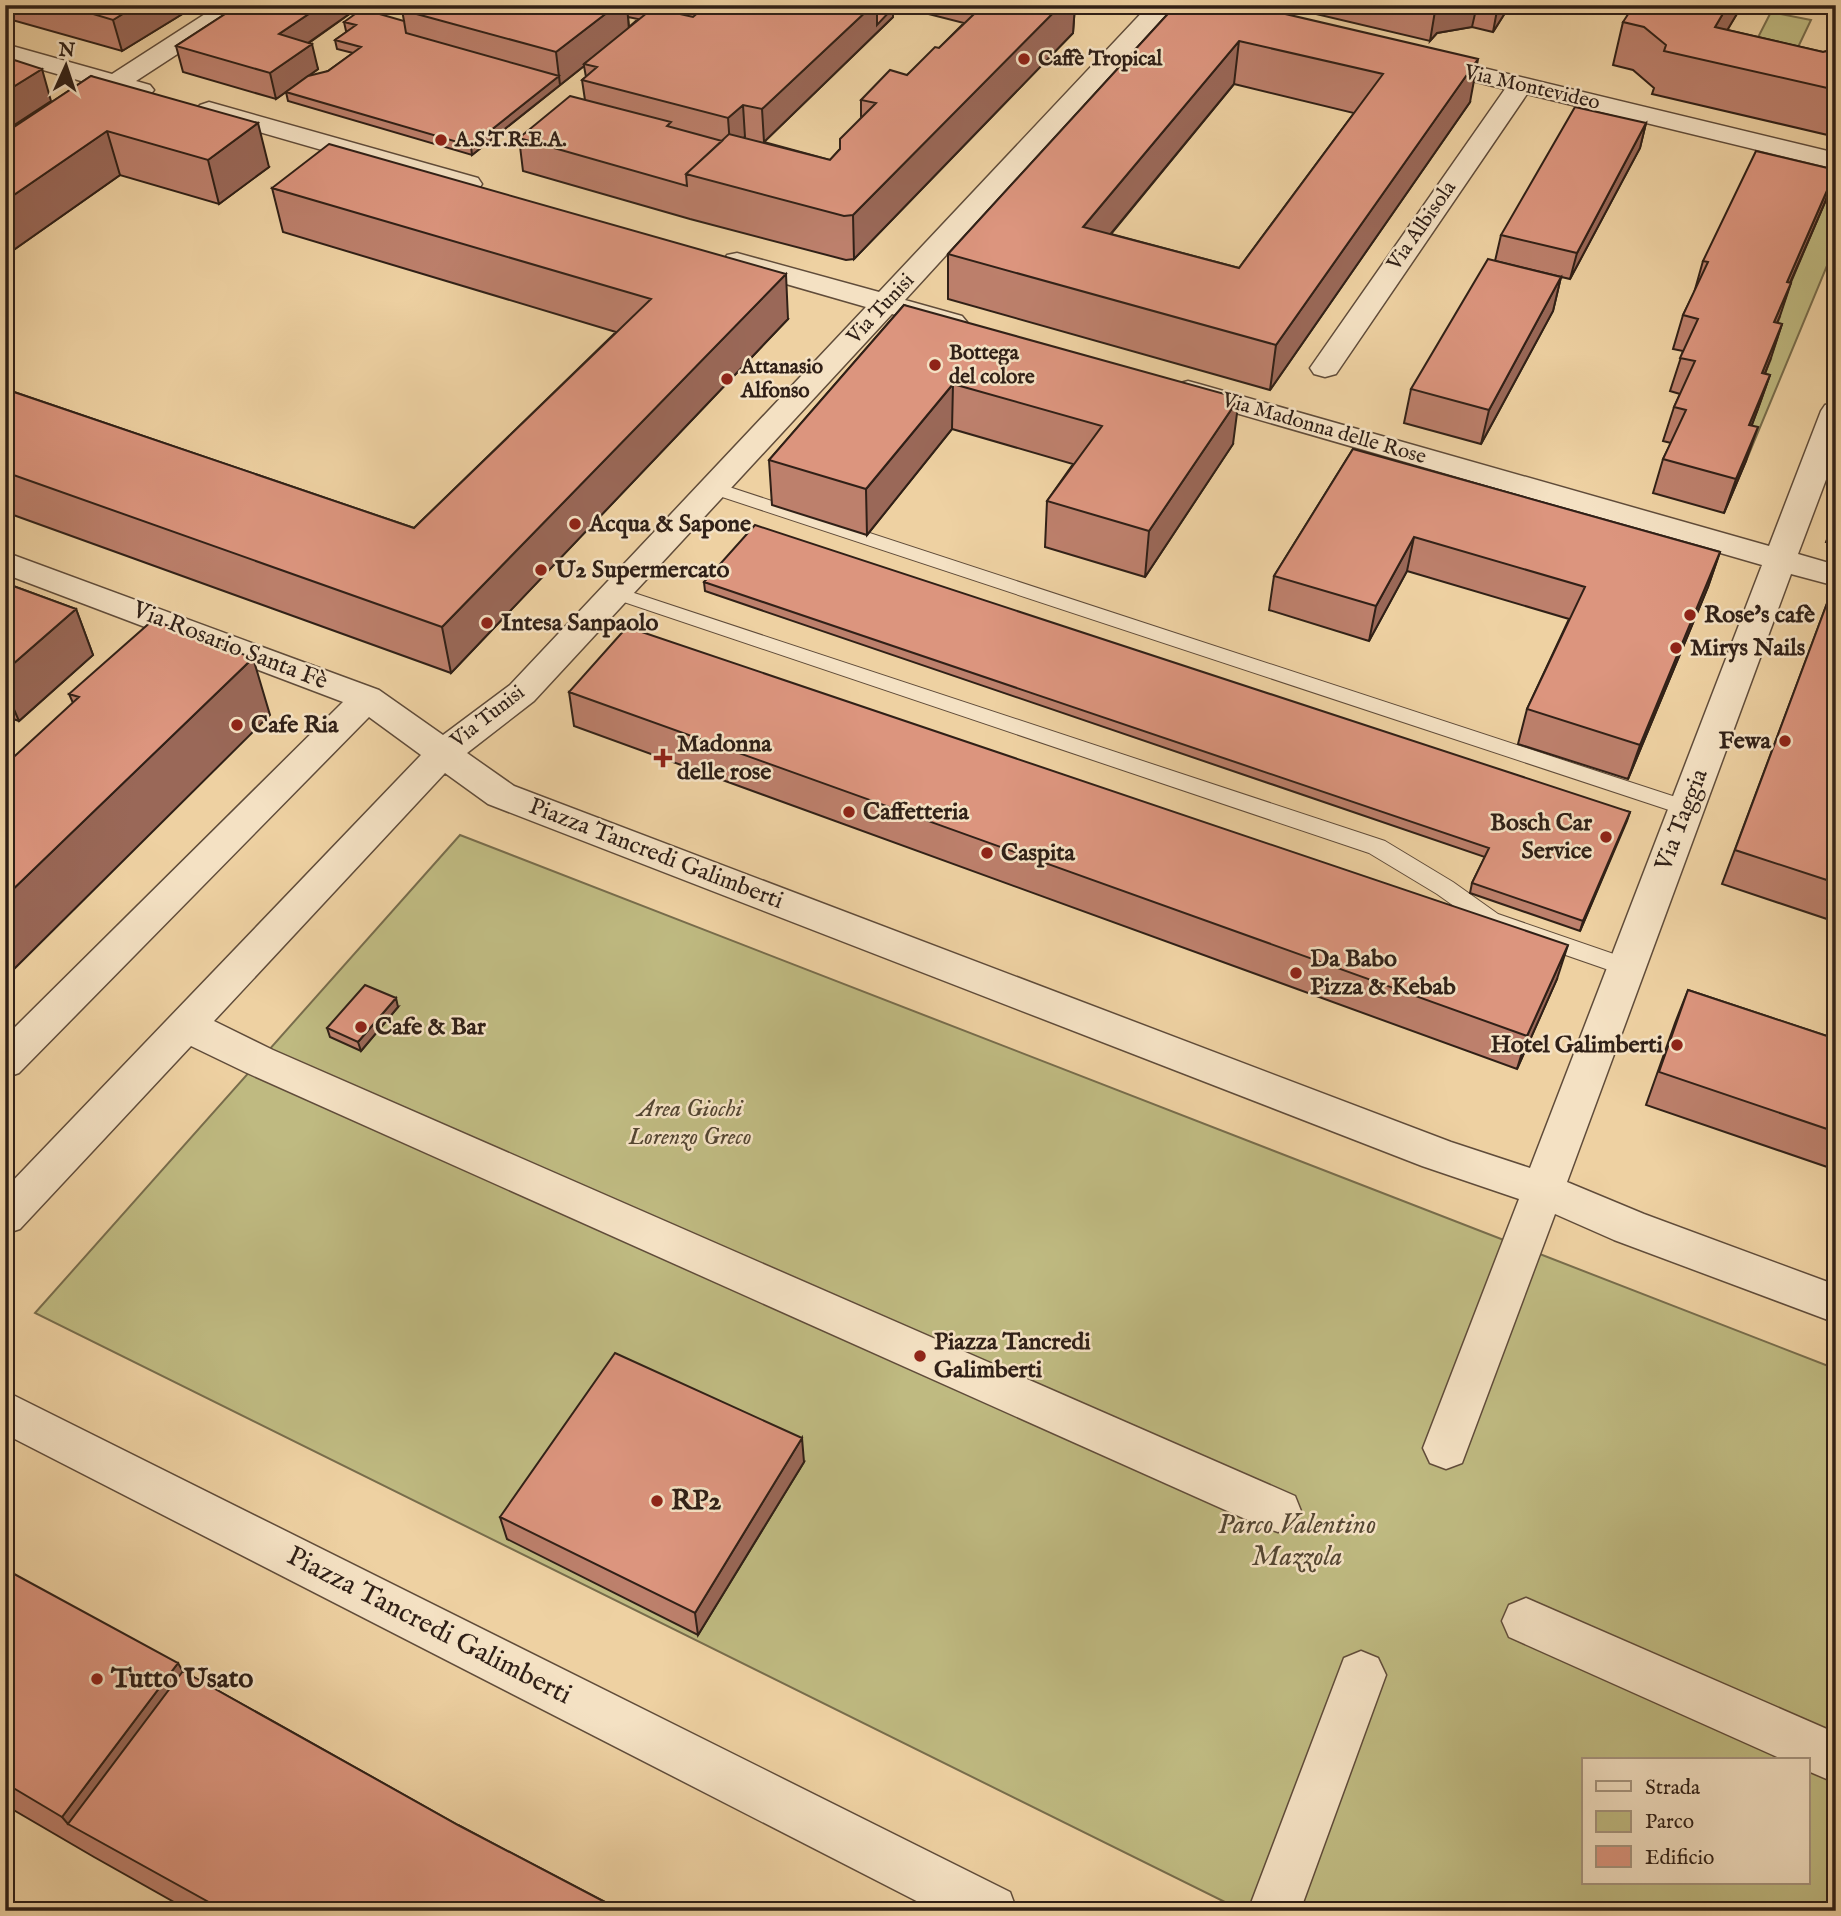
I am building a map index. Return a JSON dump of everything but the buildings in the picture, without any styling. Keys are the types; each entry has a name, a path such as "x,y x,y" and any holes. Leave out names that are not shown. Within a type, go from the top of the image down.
{"street":[{"path":"79,107 236,5"},
{"name":"Via Tunisi","path":"443,753 522,693 1163,5"},
{"path":"5,51 500,193"},
{"name":"Via Montevideo","path":"1402,57 1836,160"},
{"name":"Via Albisola","path":"1325,368 1520,85"},
{"path":"715,255 973,328"},
{"name":"Via Madonna delle Rose","path":"1158,382 1836,576"},
{"name":"Via Taggia","path":"1543,1190 1836,411"},
{"name":"Via Rosario Santa Fè","path":"5,562 367,698 443,753"},
{"path":"5,1062 367,698"},
{"path":"5,1217 443,753"},
{"name":"Piazza Tancredi Galimberti","path":"443,753 501,795 1437,1154 1543,1190 1629,1227 1836,1304"},
{"path":"186,1025 259,1060 1278,1511"},
{"path":"1446,1448 1543,1190"},
{"name":"Piazza Tancredi Galimberti","path":"9,1419 991,1911"},
{"path":"1526,1621 1836,1758"},
{"path":"1274,1911 1361,1675"}],"lane":[{"path":"714,488 1686,808"},
{"path":"616,593 1377,847 1446,888 1490,920 1626,967"}],"green space":[{"path":"1771,12 1811,20 1790,64 1749,55"},
{"path":"1827,198 1836,200 1836,244 1746,461 1738,459 1751,407 1771,359 1763,356 1780,317 1776,315"},
{"name":"Parco Valentino Mazzola","path":"460,835 1836,1369 1836,1911 1243,1911 35,1313"}],"place":[{"name":"Caffè Tropical","path":"1024,59"},
{"name":"A.S.T.R.E.A.","path":"441,140"},
{"name":"Bottega del colore","path":"935,365"},
{"name":"Attanasio Alfonso","path":"727,379"},
{"name":"Acqua & Sapone","path":"575,524"},
{"name":"U2 Supermercato","path":"541,570"},
{"name":"Rose's cafè","path":"1690,615"},
{"name":"Intesa Sanpaolo","path":"487,623"},
{"name":"Mirys Nails","path":"1676,648"},
{"name":"Cafe Ria","path":"237,725"},
{"name":"Fewa","path":"1785,741"},
{"name":"Madonna delle rose","path":"663,758"},
{"name":"Caffetteria","path":"849,812"},
{"name":"Bosch Car Service","path":"1606,837"},
{"name":"Caspita","path":"987,853"},
{"name":"Da Babo Pizza & Kebab","path":"1296,973"},
{"name":"Cafe & Bar","path":"361,1027"},
{"name":"Hotel Galimberti","path":"1677,1045"},
{"name":"Piazza Tancredi Galimberti","path":"920,1356"},
{"name":"RP2","path":"657,1501"},
{"name":"Tutto Usato","path":"97,1679"}],"park label":[{"name":"Area Giochi Lorenzo Greco","path":"690,1123"}]}
